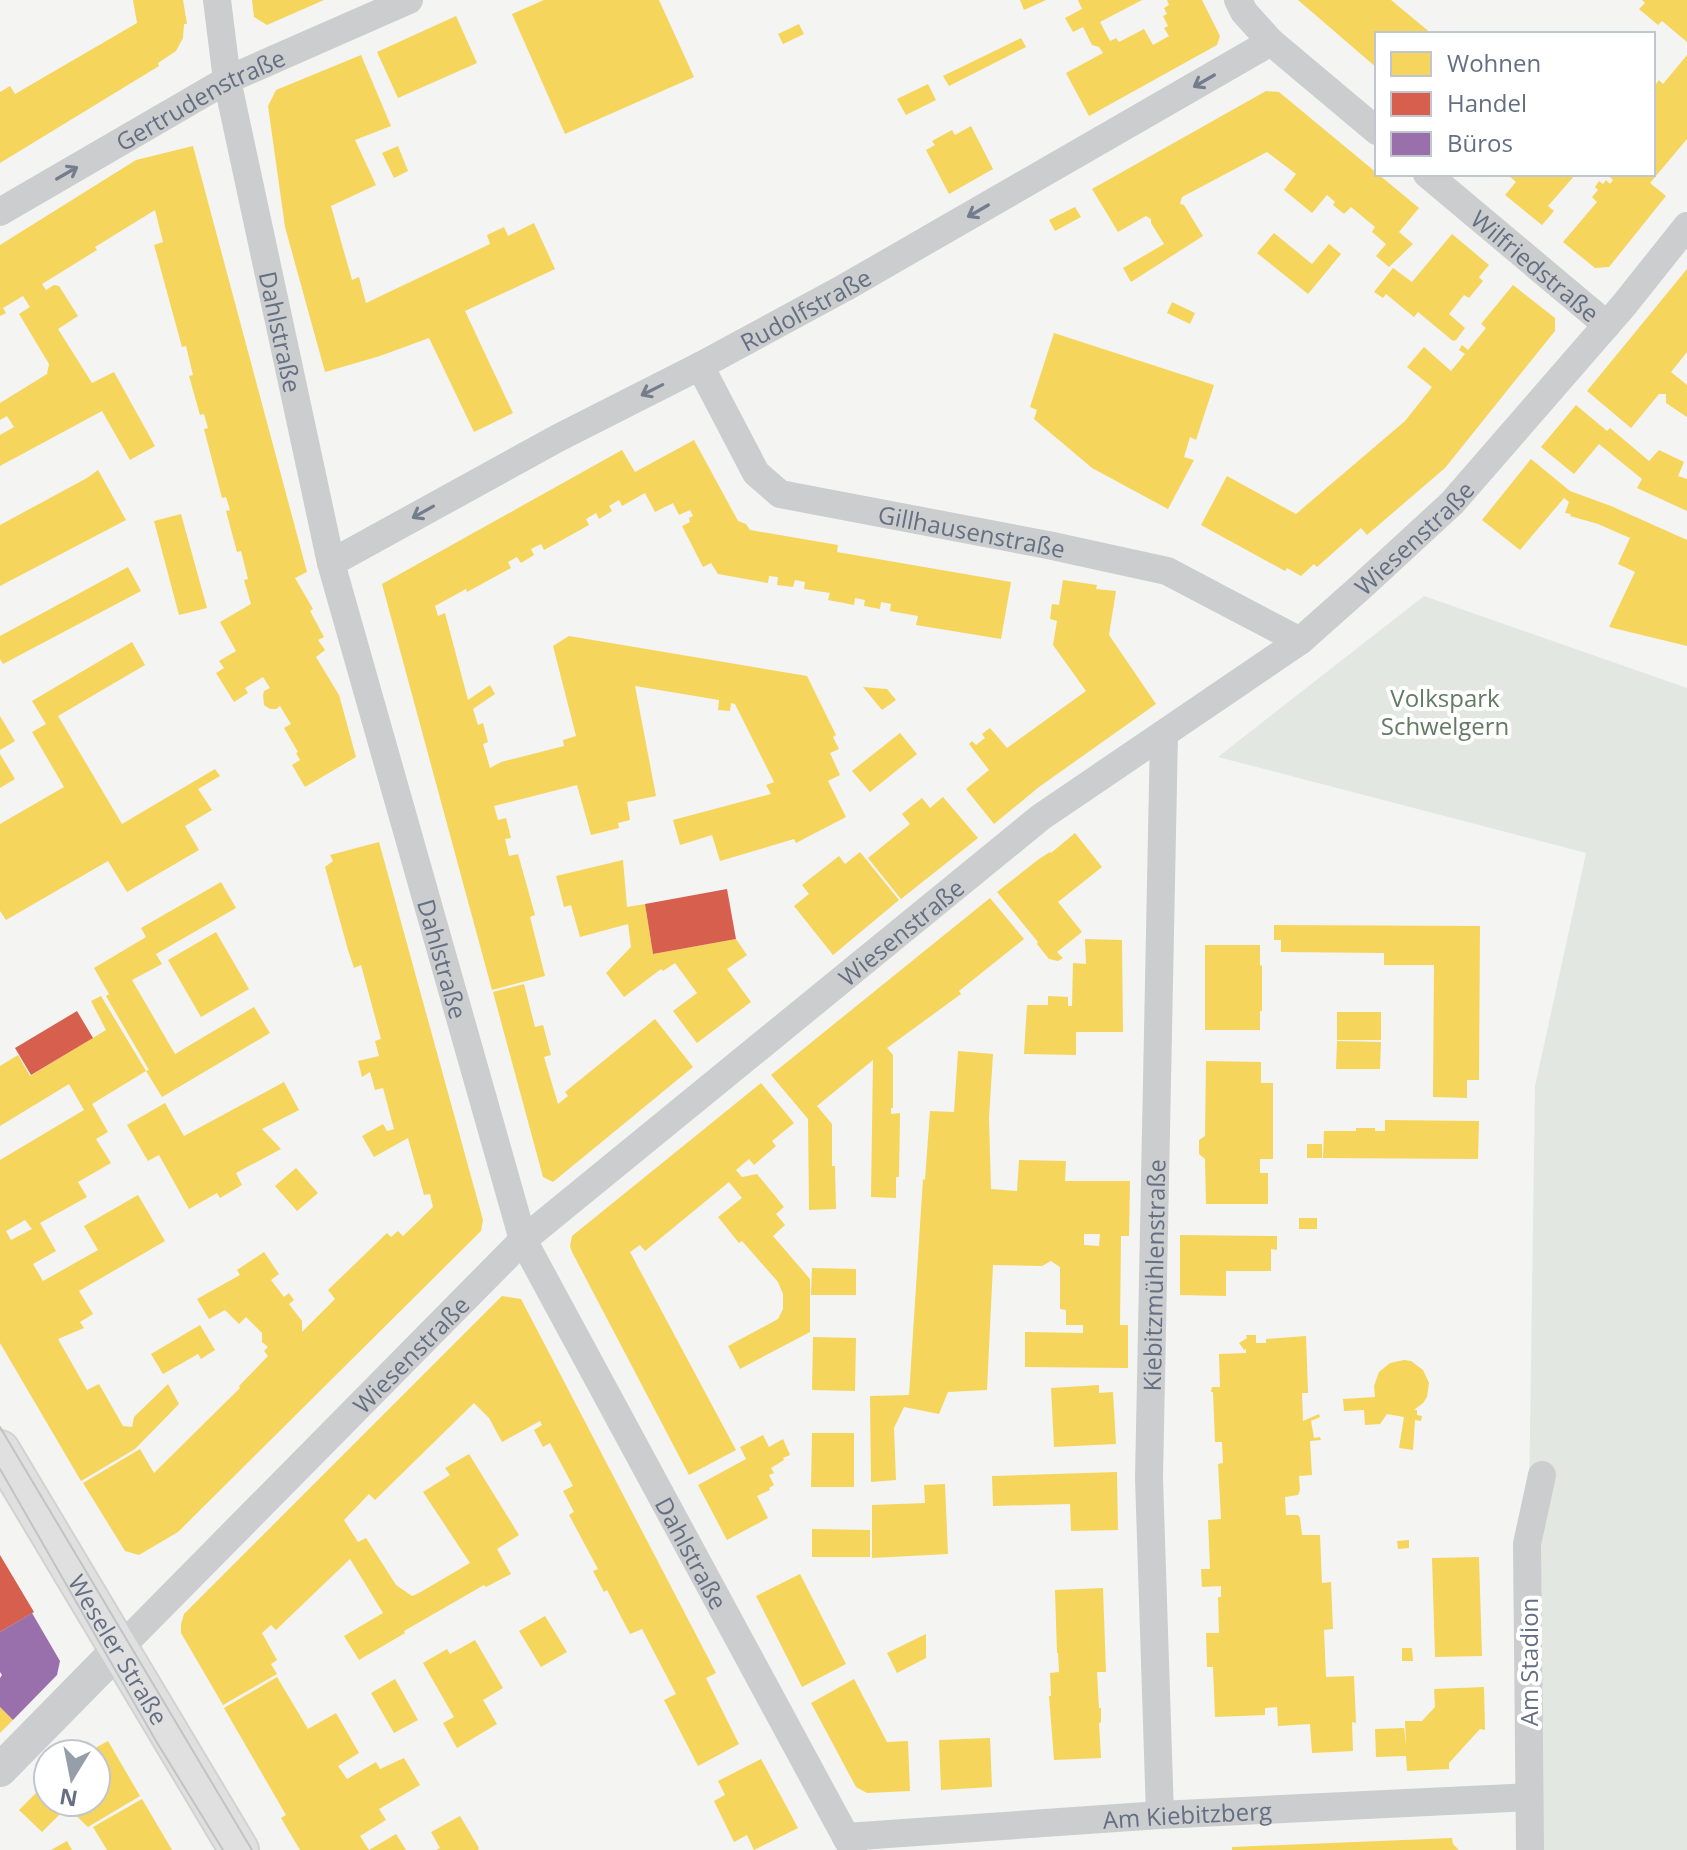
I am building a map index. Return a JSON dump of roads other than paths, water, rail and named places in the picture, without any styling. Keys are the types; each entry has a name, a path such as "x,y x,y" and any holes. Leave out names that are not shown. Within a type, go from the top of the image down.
{"main road":[{"name":"Weseler Straße","path":"0,1450 239,1850"}],"street":[{"name":"Dahlstraße","path":"217,0 227,80 331,563 523,1240 850,1844"},
{"name":"Gertrudenstraße","path":"0,212 227,80 409,0"},
{"path":"1238,0 1244,12 1271,42 1375,129"},
{"name":"Rudolfstraße","path":"331,563 558,438 700,366 857,280 1271,42"},
{"name":"Wilfriedstraße","path":"1429,176 1607,325"},
{"name":"Wiesenstraße","path":"118,1650 523,1240 1041,817 1300,641 1452,503 1607,325 1687,226"},
{"name":"Gillhausenstraße","path":"700,366 756,473 780,494 1167,571 1300,641"},
{"name":"Kiebitzmühlenstraße","path":"1160,1815 1149,1478 1164,734"},
{"name":"Am Stadion","path":"1530,1850 1527,1544 1542,1475"},
{"path":"0,1770 118,1650"},
{"name":"Am Kiebitzberg","path":"850,1844 1160,1815 1529,1797"}],"tram line":[{"path":"0,1427 252,1850"},
{"path":"0,1469 156,1741 223,1850"}],"park label":[{"name":"Volkspark Schwelgern","path":"1445,711"}]}
